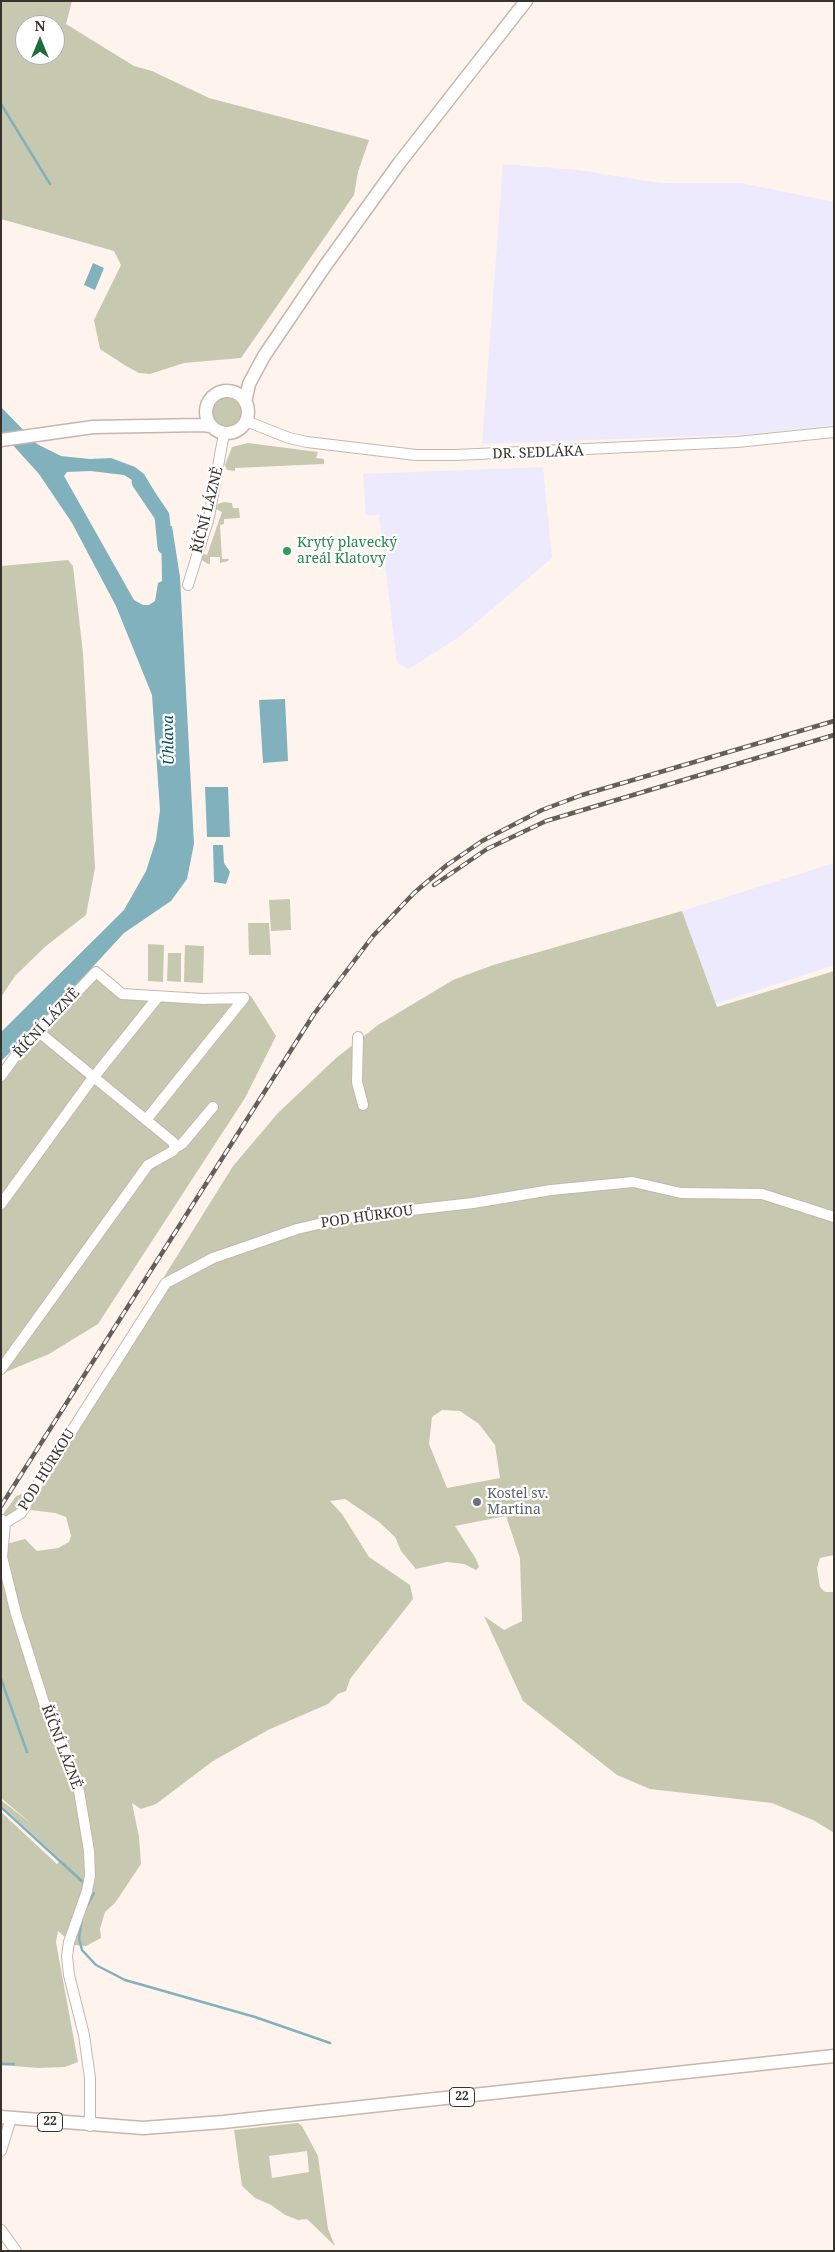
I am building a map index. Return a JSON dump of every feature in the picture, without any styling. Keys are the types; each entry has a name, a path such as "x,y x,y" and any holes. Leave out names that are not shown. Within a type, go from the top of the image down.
{"main road":[{"path":"165,425 199,415 215,395 230,392 237,388 264,356 389,177 526,1"},
{"path":"245,402 247,391 264,356"},
{"path":"1,440 68,430 165,425 211,426 224,433 235,432 246,421 248,412 245,402 239,395 230,392"},
{"path":"206,407 206,417 211,426"},
{"name":"22","path":"6,2118 90,2126 143,2128 224,2122 834,2056"}],"street":[{"name":"DR. SEDLÁKA","path":"246,421 289,438 307,442 416,455 530,454 696,445 834,432"},
{"name":"ŘÍČNÍ LÁZNĚ","path":"188,585 209,517 224,433"},
{"name":"ŘÍČNÍ LÁZNĚ","path":"1,1076 14,1058 40,1033 66,1001 96,972 122,994 158,997"},
{"path":"1,1204 94,1078 158,997 244,998 146,1120"},
{"path":"40,1033 173,1142 175,1148"},
{"path":"358,1037 358,1082 362,1106"},
{"path":"1,1369 148,1165 182,1144 213,1107"},
{"name":"POD HŮRKOU","path":"3,1521 22,1513 33,1492 166,1283 194,1266 231,1251 297,1229 349,1217 473,1204 551,1190 634,1182 682,1193 762,1194 834,1217"},
{"name":"ŘÍČNÍ LÁZNĚ","path":"3,1521 2,1557 9,1585 44,1703 66,1753 79,1791 89,1851 90,1876 87,1891 69,1942 67,1956 88,2061 90,2126"},
{"path":"1,2151 6,2118"},
{"path":"1,2230 16,2251"}],"shaded area":[{"path":"503,164 577,170 661,183 741,183 834,202 834,425 754,434 482,444"},
{"path":"543,467 552,558 459,637 409,669 397,663 379,515 366,515 363,474"},
{"path":"834,863 834,965 716,1004 682,911"}],"green space":[{"path":"1,1 72,1 66,24 134,66 152,71 209,98 369,140 358,172 354,195 241,358 184,363 150,374 139,373 100,349 94,320 121,265 114,251 1,219"},
{"path":"227,398 237,402 241,412 237,422 227,426 217,422 213,412 217,402"},
{"path":"248,443 318,452 316,458 324,459 324,464 235,468 235,471 227,470 225,465 232,447"},
{"path":"224,502 232,503 233,508 239,508 240,518 224,519 224,524 220,525 222,559 229,559 228,561 220,563 220,557 210,557 210,564 208,564 202,560 201,553 207,555 222,512 216,509 218,504"},
{"path":"68,560 73,566 83,653 95,868 86,915 46,946 15,976 1,997 1,566"},
{"path":"290,899 291,930 271,931 269,900"},
{"path":"682,911 717,1007 834,971 834,1555 820,1558 817,1568 820,1587 825,1592 834,1592 834,1833 815,1821 772,1803 650,1789 617,1775 523,1701 484,1616 504,1630 522,1621 520,1558 506,1516 455,1526 476,1559 479,1567 476,1570 464,1564 447,1562 416,1569 401,1551 395,1537 379,1522 345,1499 330,1501 342,1514 369,1557 410,1585 413,1599 350,1679 346,1691 338,1694 328,1704 268,1730 213,1761 156,1804 141,1809 132,1803 139,1837 141,1864 115,1903 105,1912 100,1929 101,1938 86,1946 74,1945 58,1931 56,1942 78,2062 65,2067 38,2068 1,2065 1,1812 57,1864 61,1860 1,1805 1,1800 33,1825 1,1798 1,1540 10,1543 25,1539 37,1551 58,1548 69,1542 71,1536 66,1517 55,1513 31,1510 15,1521 2,1516 16,1496 26,1493 121,1346 233,1166 278,1113 336,1058 378,1025 453,980 493,965","holes":["442,1410 460,1411 479,1424 495,1445 500,1478 447,1488 429,1444 432,1417"]},
{"path":"248,923 269,923 271,955 249,955"},
{"path":"148,944 164,945 163,982 148,981"},
{"path":"185,945 204,946 203,983 184,982"},
{"path":"168,953 181,953 181,982 167,981"},
{"path":"96,972 114,988 203,999 251,996 276,1036 245,1098 98,1324 49,1354 1,1374 1,1076"},
{"path":"298,2123 302,2126 318,2156 328,2229 335,2246 307,2219 298,2220 285,2215 271,2205 255,2198 242,2186 234,2130","holes":["307,2151 309,2172 272,2178 269,2156"]}],"water":[{"path":"93,263 104,268 95,290 84,285"},
{"name":"Úhlava","path":"1,407 37,444 61,456 90,459 111,458 135,467 144,474 156,494 148,501 132,480 124,475 90,471 67,472 64,476 134,600 143,605 149,605 155,601 158,583 162,581 161,527 172,526 180,577 194,844 187,879 171,901 124,933 40,1024 1,1061 1,1032 124,910 146,871 156,840 160,810 152,695 116,606 72,523 39,474 1,432"},
{"path":"285,699 288,761 263,763 259,700"},
{"path":"205,787 228,787 230,837 207,837"},
{"path":"213,845 223,845 224,863 230,872 226,884 214,882"}],"waterway":[{"path":"1,104 50,184"},
{"path":"139,482 162,516 165,547"},
{"path":"1,1679 27,1752"},
{"path":"1,1807 85,1884"},
{"path":"87,1906 94,1893"},
{"path":"82,1918 79,1938 82,1950 96,1965 125,1980 255,2017 330,2043"},
{"path":"1,2064 14,2064"}],"railway":[{"path":"1,1506 314,1014 373,936 414,893 447,865 482,841 542,810 582,795 834,721"},
{"path":"434,885 487,849 546,821 834,735"}],"place":[{"name":"Krytý plavecký areál Klatovy","path":"287,551"},
{"name":"Kostel sv. Martina","path":"477,1502"}]}
